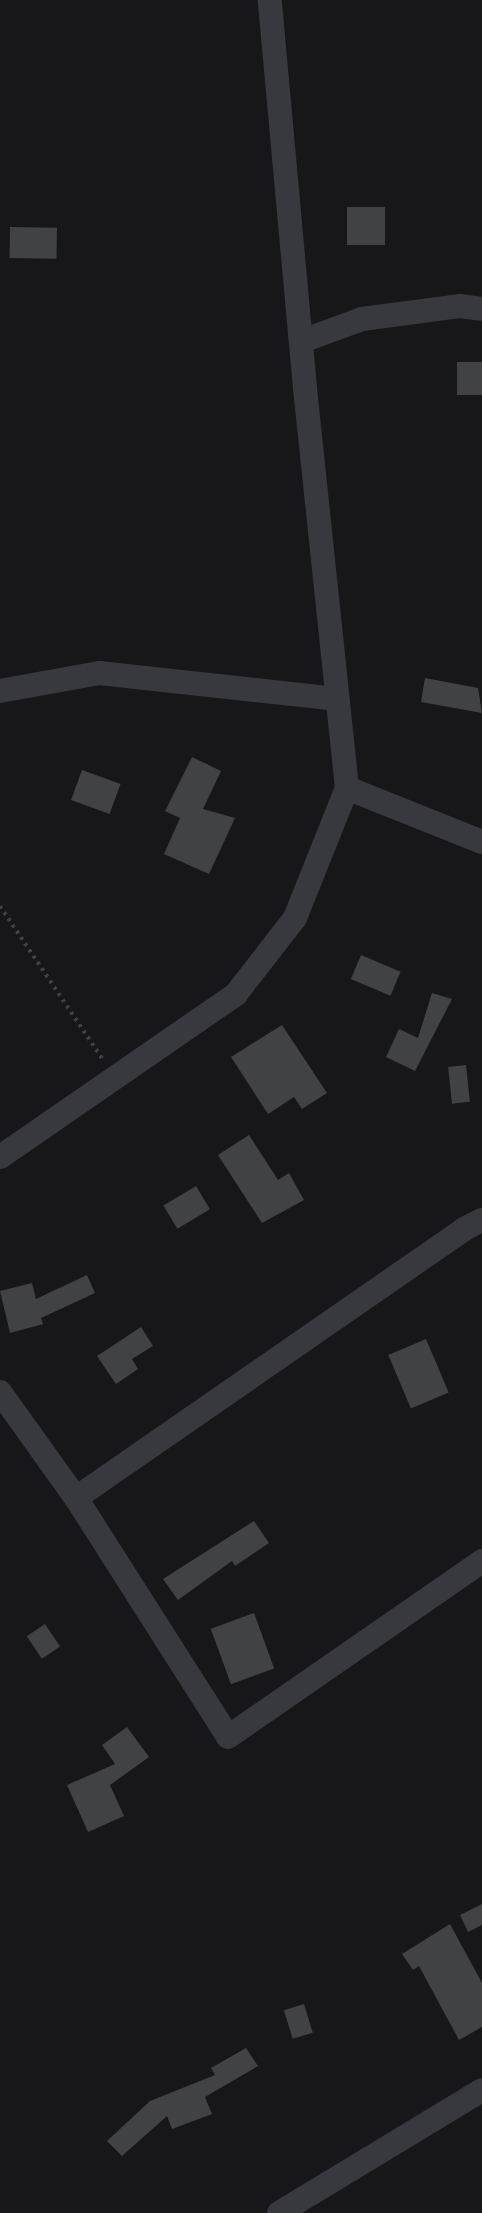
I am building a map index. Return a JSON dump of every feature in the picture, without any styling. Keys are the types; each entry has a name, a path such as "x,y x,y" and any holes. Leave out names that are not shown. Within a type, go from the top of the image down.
{"street":[{"path":"0,1157 236,994 295,918 347,788 270,0"},
{"path":"302,341 362,319 459,306 482,309"},
{"path":"0,691 99,673 337,699"},
{"path":"347,788 482,842"},
{"path":"76,1498 464,1229 482,1220"},
{"path":"0,1392 76,1498 228,1737 482,1560"},
{"path":"279,2213 482,2090"}],"path":[{"path":"0,906 115,1079"}],"building":[{"path":"347,207 385,207 385,245 347,245"},
{"path":"10,227 57,228 56,259 9,258"},
{"path":"457,362 482,362 482,395 457,395"},
{"path":"425,678 478,688 482,713 421,702"},
{"path":"192,757 221,771 203,809 235,818 209,874 164,854 180,818 165,811"},
{"path":"82,770 121,784 110,814 71,800"},
{"path":"361,955 401,972 390,996 351,979"},
{"path":"432,993 452,999 415,1071 386,1057 399,1029 418,1038"},
{"path":"282,1025 327,1093 302,1109 294,1097 268,1114 231,1057"},
{"path":"466,1065 470,1102 452,1104 448,1067"},
{"path":"249,1135 278,1180 289,1173 304,1200 262,1223 218,1155"},
{"path":"196,1186 210,1209 177,1229 163,1206"},
{"path":"87,1275 95,1293 41,1318 43,1324 10,1333 0,1291 32,1283 36,1299"},
{"path":"141,1327 153,1346 132,1359 138,1369 116,1384 97,1356"},
{"path":"426,1339 449,1392 411,1408 388,1355"},
{"path":"254,1521 269,1543 235,1566 232,1561 178,1600 163,1579"},
{"path":"254,1613 274,1668 231,1684 211,1629"},
{"path":"45,1624 60,1646 42,1659 27,1636"},
{"path":"127,1727 149,1757 110,1785 124,1816 88,1832 67,1785 115,1764 102,1745"},
{"path":"482,1904 482,1925 468,1932 460,1915"},
{"path":"450,1924 482,1983 482,2027 459,2040 419,1966 413,1970 402,1954"},
{"path":"304,2004 313,2033 293,2039 284,2010"},
{"path":"246,2048 258,2066 205,2097 212,2114 172,2129 167,2116 122,2156 107,2141 150,2101 215,2075 211,2068"}]}
